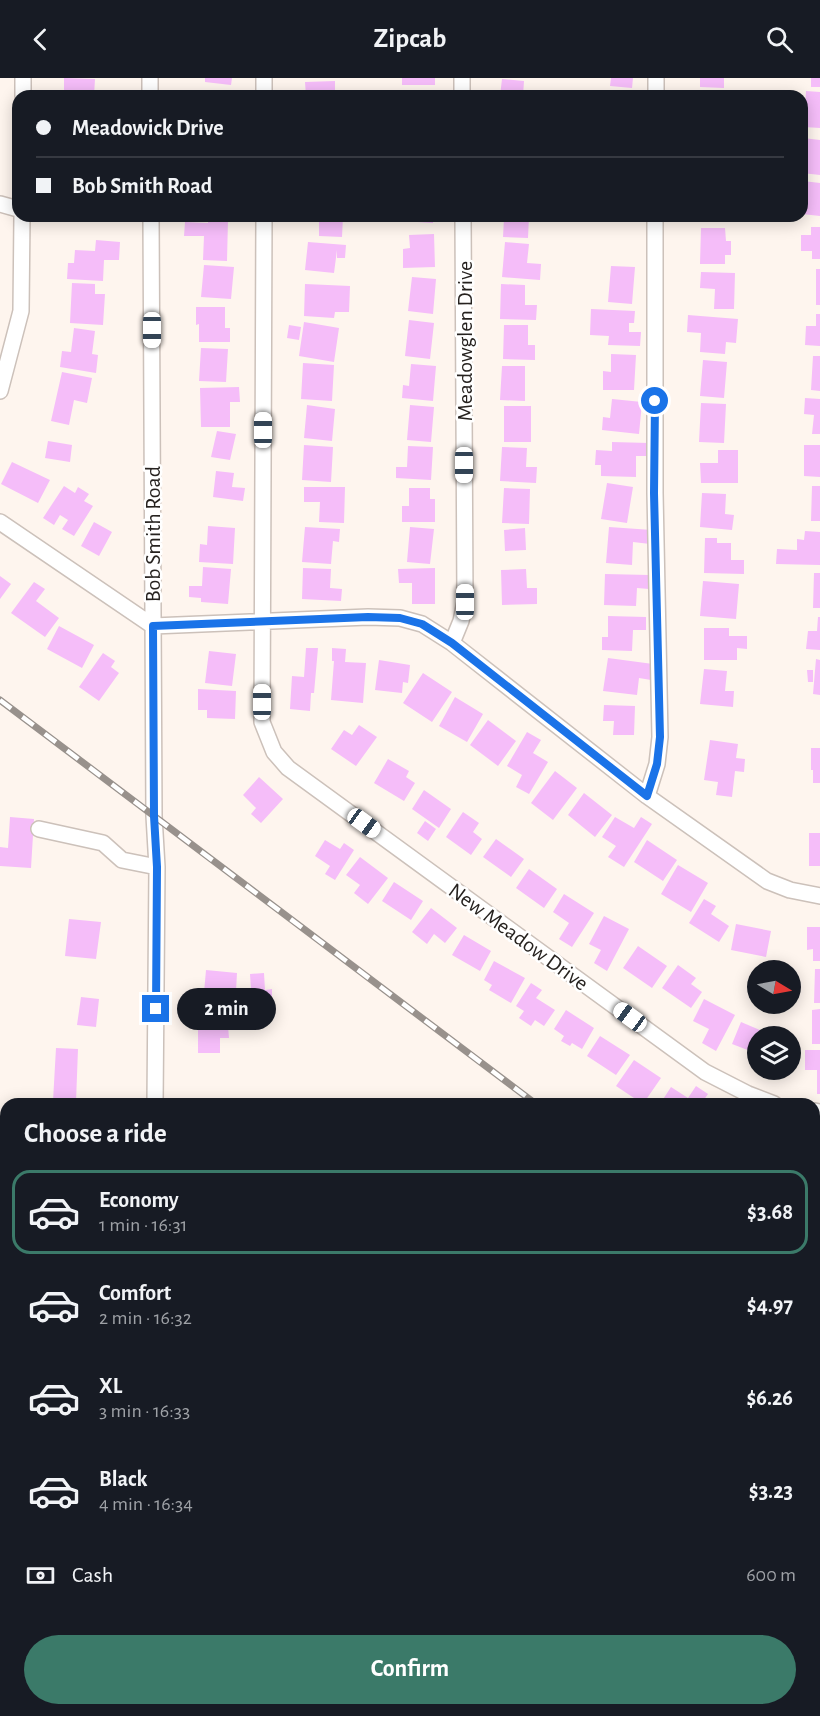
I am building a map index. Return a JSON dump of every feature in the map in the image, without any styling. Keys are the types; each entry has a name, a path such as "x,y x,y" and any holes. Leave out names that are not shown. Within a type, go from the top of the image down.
{"street":[{"path":"0,392 21,311 22,222"},
{"name":"Bob Smith Road","path":"151,222 154,816 157,867 155,1098"},
{"path":"263,620 264,222"},
{"name":"Meadowglen Drive","path":"452,643 461,621 465,602 463,222"},
{"path":"647,796 657,764 660,737 654,493 655,222"},
{"path":"0,522 153,626 368,617 400,618 422,624 452,643 647,796 767,881 790,890 820,896"},
{"name":"New Meadow Drive","path":"263,620 262,722 274,752 288,768 705,1072 758,1098"},
{"path":"39,829 103,843 122,860 157,867"}],"building":[{"path":"64,78 95,79 94,90 64,90"},
{"path":"205,78 232,78 231,85 205,82"},
{"path":"402,78 435,78 435,85 402,85"},
{"path":"611,78 633,78 632,88 610,86"},
{"path":"700,78 724,78 724,88 700,87"},
{"path":"811,78 820,78 820,87 811,87"},
{"path":"502,79 524,81 523,90 501,90"},
{"path":"335,81 335,90 306,90 305,82"},
{"path":"808,91 820,92 820,128 808,127"},
{"path":"808,139 820,140 820,175 808,174"},
{"path":"808,182 820,183 820,216 808,215"},
{"path":"185,222 228,222 227,261 203,260 204,236 184,236"},
{"path":"319,222 343,222 342,237 319,236"},
{"path":"504,222 529,222 528,238 503,237"},
{"path":"811,227 820,227 820,259 812,259 812,251 801,251 801,235 811,235"},
{"path":"701,228 725,228 726,241 731,241 731,255 725,255 725,264 700,264"},
{"path":"434,234 435,267 403,268 403,249 410,248 409,235"},
{"path":"96,240 120,242 119,260 104,260 103,281 67,279 68,263 74,263 75,250 95,251"},
{"path":"308,242 346,245 345,258 337,258 337,250 334,273 305,270"},
{"path":"505,242 529,244 527,263 541,264 540,280 502,277"},
{"path":"204,265 234,267 231,299 201,297"},
{"path":"611,266 635,267 632,304 608,302"},
{"path":"816,269 820,269 820,305 816,305"},
{"path":"701,272 735,273 734,309 714,309 715,289 700,288"},
{"path":"412,277 436,279 433,314 408,311"},
{"path":"72,283 95,284 95,294 105,294 103,325 70,323"},
{"path":"305,284 350,286 349,312 335,312 334,318 304,316"},
{"path":"501,284 525,285 525,305 537,305 536,320 500,319"},
{"path":"196,307 225,307 225,328 230,328 230,342 199,342"},
{"path":"591,309 635,311 634,323 629,323 629,332 641,332 640,346 608,345 609,336 590,335"},
{"path":"816,314 820,314 820,346 805,345 806,326 816,326"},
{"path":"688,315 738,319 736,343 726,342 725,354 700,352 701,333 687,332"},
{"path":"409,320 434,323 430,359 405,356"},
{"path":"304,322 339,328 334,362 299,356"},
{"path":"289,325 301,327 299,340 287,338"},
{"path":"504,325 528,325 528,345 535,345 535,360 503,359"},
{"path":"74,328 95,331 92,354 98,355 96,373 60,367 62,351 71,352"},
{"path":"201,348 228,349 226,382 199,381"},
{"path":"611,354 636,355 634,390 603,390 603,371 611,372"},
{"path":"813,356 820,356 820,391 811,390"},
{"path":"703,360 727,362 724,398 700,396"},
{"path":"303,363 334,365 332,401 301,399"},
{"path":"411,364 436,366 433,401 402,398 403,385 409,386"},
{"path":"502,366 525,366 525,401 500,400"},
{"path":"62,372 92,378 87,403 74,400 69,425 51,421"},
{"path":"239,387 240,402 230,402 230,427 201,427 200,388"},
{"path":"805,398 820,399 820,434 812,434 814,415 804,414"},
{"path":"612,399 642,402 639,434 602,430 603,417 610,418"},
{"path":"701,403 726,404 724,443 699,442"},
{"path":"307,405 335,409 332,441 304,438"},
{"path":"410,405 434,407 431,442 407,440"},
{"path":"504,406 531,406 531,442 504,442"},
{"path":"217,431 236,434 230,460 211,457"},
{"path":"48,441 72,445 70,462 45,458"},
{"path":"612,442 649,443 649,456 636,456 636,477 601,476 601,465 595,465 596,450 612,451"},
{"path":"304,445 333,447 331,482 302,480"},
{"path":"804,445 820,445 820,477 804,476"},
{"path":"408,446 433,447 431,480 396,478 396,467 407,467"},
{"path":"502,447 527,448 526,467 537,467 536,483 500,481"},
{"path":"718,450 738,450 738,483 701,483 700,463 718,463"},
{"path":"12,462 50,480 38,503 1,484"},
{"path":"216,471 234,473 232,487 245,488 243,501 213,497"},
{"path":"607,483 633,487 627,523 601,519"},
{"path":"64,486 75,493 78,487 89,494 84,501 93,506 74,536 62,529 68,520 60,515 54,525 43,518"},
{"path":"812,486 820,486 820,521 811,521"},
{"path":"304,487 345,487 344,523 319,522 320,502 304,502"},
{"path":"409,488 430,488 430,499 435,499 435,522 402,522 402,506 409,506"},
{"path":"504,488 530,489 529,524 502,523"},
{"path":"702,493 726,494 725,514 734,515 732,530 700,527"},
{"path":"94,522 112,532 99,556 81,546"},
{"path":"208,526 235,528 233,564 199,562 200,544 207,545"},
{"path":"305,527 340,529 339,542 333,541 331,564 302,562"},
{"path":"410,527 434,529 430,564 407,562"},
{"path":"609,527 652,530 650,544 633,542 632,565 606,563"},
{"path":"525,528 526,550 505,551 504,530"},
{"path":"805,531 820,532 820,565 776,564 777,549 797,550 797,539 804,540"},
{"path":"705,538 717,538 717,543 731,543 731,560 744,560 744,574 704,573"},
{"path":"203,567 231,569 228,604 201,602 201,598 189,597 189,586 202,586"},
{"path":"303,568 331,569 330,588 342,589 341,601 302,599"},
{"path":"435,568 435,604 412,604 412,583 399,583 398,569"},
{"path":"526,569 527,588 537,588 537,604 502,605 501,570"},
{"path":"814,573 820,573 820,608 813,608"},
{"path":"605,574 649,575 649,589 637,588 636,606 604,605"},
{"path":"0,576 11,584 0,599"},
{"path":"703,581 739,584 736,619 700,616"},
{"path":"34,582 45,589 36,601 59,618 45,637 11,613"},
{"path":"608,616 646,617 646,630 633,630 632,651 602,650 602,637 608,637"},
{"path":"818,617 820,617 820,650 806,649 808,631 817,631"},
{"path":"59,626 94,645 82,668 47,649"},
{"path":"704,628 729,628 729,636 747,636 747,649 737,648 737,660 704,660"},
{"path":"306,648 318,648 310,711 290,709 292,676 304,677"},
{"path":"332,648 346,649 345,662 366,663 363,703 331,700 334,661 332,661"},
{"path":"209,651 236,654 232,686 205,683"},
{"path":"103,653 115,661 111,667 119,673 99,701 79,687"},
{"path":"608,658 653,664 651,680 639,678 637,695 603,691"},
{"path":"816,659 820,660 820,695 813,694"},
{"path":"379,660 410,665 408,683 403,682 402,693 375,690"},
{"path":"704,669 727,671 725,691 734,691 733,707 700,704"},
{"path":"807,670 813,670 813,682 808,682"},
{"path":"423,673 452,692 432,722 403,703"},
{"path":"198,689 236,691 235,719 207,718 207,710 198,710"},
{"path":"455,697 483,714 467,742 439,726"},
{"path":"604,705 635,706 634,735 613,735 614,721 603,721"},
{"path":"488,720 516,741 498,766 470,745"},
{"path":"359,725 377,737 356,766 331,749 344,730 352,735"},
{"path":"527,732 541,740 533,753 548,762 529,794 516,787 522,775 507,766"},
{"path":"710,740 738,744 736,758 745,759 744,772 735,771 732,797 716,795 718,782 704,780"},
{"path":"811,748 820,748 820,783 813,783"},
{"path":"388,759 409,771 406,777 415,783 404,801 374,783"},
{"path":"555,771 577,788 553,820 531,803"},
{"path":"259,777 283,799 261,823 251,814 256,808 243,795"},
{"path":"424,790 451,809 439,828 412,809"},
{"path":"584,793 612,815 595,837 568,815"},
{"path":"463,812 479,823 473,832 482,839 471,855 446,837"},
{"path":"10,817 34,819 31,868 0,866 0,847 8,848"},
{"path":"615,817 634,828 641,817 652,824 624,867 608,857 616,846 602,837"},
{"path":"425,821 436,829 428,841 417,833"},
{"path":"809,833 820,833 820,866 809,866"},
{"path":"496,839 524,859 511,877 483,857"},
{"path":"325,840 340,849 344,843 354,850 335,880 325,874 330,866 315,856"},
{"path":"647,840 677,860 663,881 634,862"},
{"path":"360,857 388,878 368,904 354,893 360,885 346,875"},
{"path":"678,865 708,883 691,912 661,894"},
{"path":"529,869 557,889 544,908 516,888"},
{"path":"394,882 423,901 411,920 382,901"},
{"path":"564,894 594,913 572,947 559,939 569,923 553,912"},
{"path":"704,899 716,906 711,914 729,926 719,942 689,923"},
{"path":"431,908 457,928 445,943 434,934 427,944 412,932"},
{"path":"604,916 629,929 607,971 594,963 601,950 589,944"},
{"path":"69,919 101,922 96,959 65,956"},
{"path":"736,924 771,931 766,957 731,950"},
{"path":"807,927 820,927 820,961 813,961 813,949 807,950"},
{"path":"464,935 491,951 480,971 452,955"},
{"path":"638,946 667,966 652,988 623,968"},
{"path":"494,961 525,978 511,1003 489,990 492,985 484,980"},
{"path":"678,965 696,978 691,984 702,992 691,1008 662,988"},
{"path":"815,969 820,969 820,1003 814,1003"},
{"path":"206,970 237,973 236,991 228,991 227,1006 203,1004"},
{"path":"264,973 265,990 272,989 272,1003 252,1004 250,974"},
{"path":"531,983 542,990 536,998 555,1010 544,1026 535,1020 531,1026 519,1018 524,1011 516,1006"},
{"path":"81,997 99,999 96,1027 77,1025"},
{"path":"704,999 735,1015 716,1051 702,1043 709,1029 693,1021"},
{"path":"820,1009 820,1044 812,1044 812,1010"},
{"path":"566,1010 594,1028 582,1049 572,1043 570,1046 561,1041 564,1036 554,1029"},
{"path":"741,1022 751,1026 747,1026 747,1050 732,1044"},
{"path":"198,1026 228,1026 229,1038 220,1038 220,1053 198,1053"},
{"path":"600,1036 630,1055 616,1075 587,1056"},
{"path":"56,1048 78,1049 76,1098 53,1098"},
{"path":"805,1050 820,1050 820,1094 817,1094 817,1070 805,1070"},
{"path":"634,1060 661,1078 647,1098 634,1098 616,1086"},
{"path":"696,1086 708,1094 705,1098 688,1098"},
{"path":"671,1087 688,1098 664,1098"}],"railway":[{"path":"0,700 528,1098"}],"route":[{"path":"156,1009 157,867 154,816 153,626 368,617 400,618 422,624 452,643 647,796 657,764 660,737 654,493 655,401"}]}
